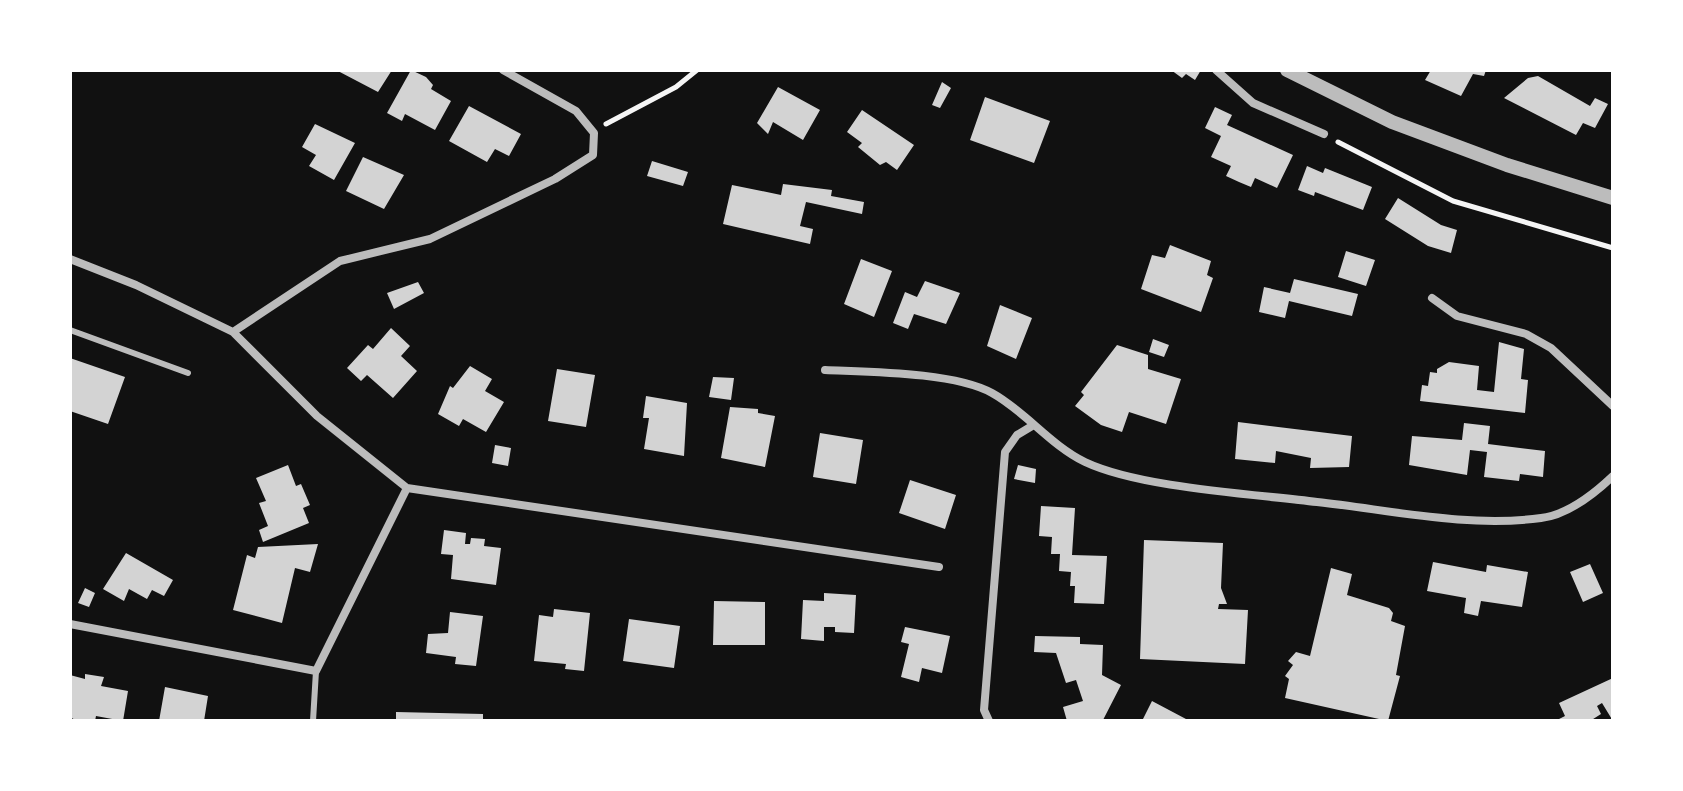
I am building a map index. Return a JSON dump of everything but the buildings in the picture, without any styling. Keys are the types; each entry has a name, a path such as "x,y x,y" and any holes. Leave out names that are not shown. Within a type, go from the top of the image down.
{"street":[{"path":"233,332 340,261 430,239 555,179 593,155 594,133 576,111 503,70"},
{"path":"1216,70 1253,103 1324,134"},
{"path":"1287,70 1392,122 1507,165 1613,198"},
{"path":"70,259 136,285 233,332 317,416 407,488 939,567"},
{"path":"1432,298 1457,316 1526,334 1551,348 1613,406"},
{"path":"825,370 888,372 970,385 993,394 1032,426 1085,462 1132,476 1237,492 1476,520 1544,518 1590,497 1613,476"},
{"path":"989,721 984,710 1005,452 1017,435 1032,426"},
{"path":"70,624 316,671 407,488"}],"lane":[{"path":"70,330 188,373"},
{"path":"313,721 316,671"}],"path":[{"path":"594,133 676,87 697,70"},
{"path":"1324,134 1453,201 1613,248"}]}
